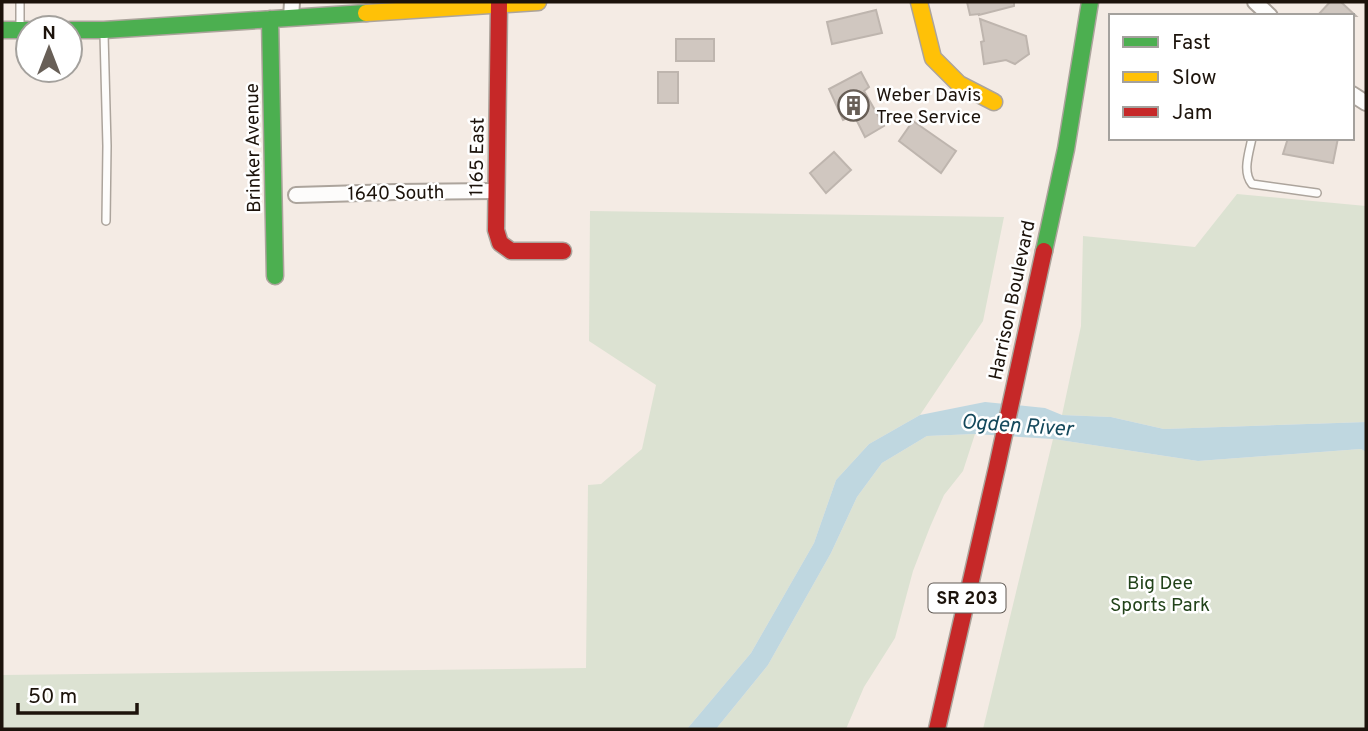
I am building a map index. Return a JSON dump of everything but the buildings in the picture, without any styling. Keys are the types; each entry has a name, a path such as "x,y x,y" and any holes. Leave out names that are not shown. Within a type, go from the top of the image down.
{"street":[{"path":"84,30 270,19 292,10 538,2"},
{"path":"919,2 933,58 959,85 994,102"},
{"name":"Harrison Boulevard","path":"937,729 1068,138 1090,2"},
{"name":"1165 East","path":"499,4 496,191 496,230 499,243 512,251 563,251"},
{"name":"Brinker Avenue","path":"270,19 275,276"},
{"name":"1640 South","path":"296,195 496,191"}],"lane":[{"path":"104,30 106,221"},
{"path":"1252,140 1246,167 1248,179 1252,184 1317,193"}],"green space":[{"path":"1237,194 1366,206 1366,422 1164,429 1111,417 1062,415 1081,326 1083,236 1195,247"},
{"path":"590,211 1004,217 983,321 920,415 869,444 836,480 814,543 751,653 687,729 2,729 2,675 586,668 588,485 601,484 642,449 656,385 589,341"},
{"path":"975,434 963,471 944,495 930,527 913,571 895,638 864,687 846,729 716,729 768,665 831,553 857,497 882,463 927,436"},
{"name":"Big Dee Sports Park","path":"1053,439 1198,461 1361,449 1366,452 1366,729 983,729"}],"water":[{"name":"Ogden River","path":"985,402 1045,408 1062,415 1111,417 1164,429 1366,422 1366,452 1361,449 1198,461 1053,439 975,434 927,436 882,463 857,497 831,553 768,665 716,729 687,729 751,653 814,543 836,480 869,444 920,415"}],"traffic: fast":[{"path":"1044,251 1066,149 1090,2"},
{"path":"84,30 366,13"},
{"path":"270,19 275,276"},
{"path":"2,30 14,30"}],"traffic: slow":[{"path":"366,13 538,2"},
{"path":"919,2 933,58 959,84 994,102"}],"traffic: jam":[{"path":"499,4 496,230 500,243 511,251 563,251"},
{"path":"937,729 1044,251"}],"place":[{"name":"Weber Davis Tree Service","path":"853,105"}]}
